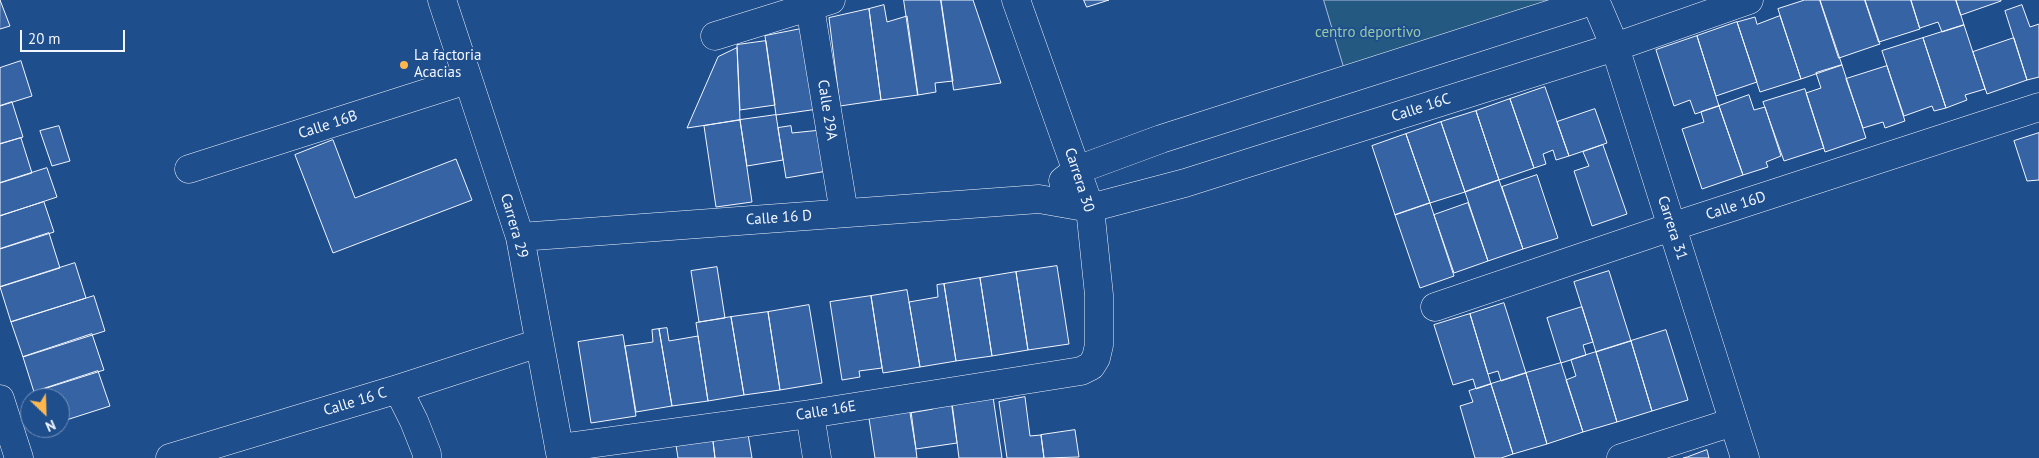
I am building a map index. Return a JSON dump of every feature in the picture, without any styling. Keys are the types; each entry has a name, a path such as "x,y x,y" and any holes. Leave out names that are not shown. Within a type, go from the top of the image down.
{"street":[{"name":"Carrera 29","path":"442,0 520,237 560,453"},
{"name":"Carrera 30","path":"1016,0 1090,208 1099,296 1099,346 1096,358 1091,366"},
{"path":"1039,199 1077,170 1161,139 1595,0"},
{"name":"Carrera 31","path":"1595,0 1615,47 1745,458"},
{"name":"Calle 16C","path":"1090,208 1194,180 1615,47 1748,0"},
{"path":"715,36 820,3"},
{"name":"Calle 29A","path":"820,3 844,213"},
{"name":"Calle 16B","path":"189,170 467,80"},
{"name":"Calle 16D","path":"1434,307 1671,227 2039,107"},
{"name":"Calle 16 D","path":"520,237 1039,199 1090,208"},
{"name":"Calle 16 C","path":"170,458 398,389 539,343"},
{"name":"Calle 16E","path":"560,453 1081,371 1091,366"},
{"path":"398,389 414,421 427,458"},
{"path":"0,399 19,458"},
{"path":"810,414 817,458"},
{"path":"1621,458 1734,422"}],"green space":[{"name":"centro deportivo","path":"1324,0 1568,0 1346,74"}],"building":[{"path":"0,0 10,26 0,29"},
{"path":"904,0 941,0 953,81 935,83 936,92 918,95"},
{"path":"941,0 973,0 1001,83 954,90"},
{"path":"1084,0 1109,0 1087,7"},
{"path":"1805,0 1820,0 1842,65 1801,79 1778,9"},
{"path":"1820,0 1865,0 1880,44 1839,58"},
{"path":"1865,0 1911,0 1920,29 1879,42"},
{"path":"1911,0 1956,0 1964,25 1942,32 1938,22 1920,28"},
{"path":"1956,0 2001,0 2001,1 1961,15"},
{"path":"884,5 887,22 907,16 918,95 881,100 869,9"},
{"path":"2022,5 2030,27 2039,24 2039,77 2027,80 2005,11"},
{"path":"869,9 881,100 840,106 829,18"},
{"path":"1780,16 1801,79 1760,92 1737,22 1755,17 1757,24"},
{"path":"1737,22 1757,82 1716,96 1697,36"},
{"path":"1964,25 1985,89 1965,95 1967,100 1946,108 1923,38"},
{"path":"806,28 818,109 776,115 765,36"},
{"path":"1697,36 1719,106 1695,114 1690,100 1674,106 1656,50"},
{"path":"1923,38 1946,108 1934,111 1932,106 1904,116 1882,51"},
{"path":"2014,38 2027,80 1987,94 1973,52"},
{"path":"766,41 775,105 740,110 737,45"},
{"path":"737,48 740,120 687,128 718,57"},
{"path":"21,61 32,96 0,106 0,68"},
{"path":"1842,65 1866,138 1825,152 1806,93 1821,88 1816,73"},
{"path":"1887,66 1905,121 1885,128 1883,122 1863,128 1846,79"},
{"path":"1545,87 1569,156 1556,160 1553,150 1543,154 1546,164 1534,168 1510,99"},
{"path":"1805,89 1824,148 1784,161 1763,102"},
{"path":"1749,95 1754,110 1765,107 1781,156 1766,162 1768,167 1743,175 1719,106"},
{"path":"1510,99 1534,168 1499,180 1476,111"},
{"path":"12,102 23,137 0,144 0,106"},
{"path":"1719,106 1743,175 1702,189 1682,129 1704,122 1701,112"},
{"path":"1595,109 1607,143 1569,156 1557,122"},
{"path":"1476,111 1499,180 1465,192 1441,122"},
{"path":"776,115 783,160 747,166 740,120"},
{"path":"740,120 752,202 716,207 704,126"},
{"path":"1441,122 1465,192 1430,203 1406,134"},
{"path":"59,126 70,161 52,166 40,131"},
{"path":"791,126 792,133 821,130 827,171 786,178 778,128"},
{"path":"2039,133 2039,180 2027,181 2014,141"},
{"path":"1406,134 1430,203 1395,215 1372,146"},
{"path":"21,138 32,173 0,183 0,144"},
{"path":"333,140 355,198 456,159 472,200 333,253 295,155"},
{"path":"1603,145 1627,214 1592,226 1574,171 1589,166 1583,152"},
{"path":"47,168 57,197 0,216 0,183"},
{"path":"1537,175 1558,238 1523,249 1502,187"},
{"path":"1499,180 1523,249 1488,261 1465,192"},
{"path":"44,202 54,232 0,249 0,216"},
{"path":"1430,203 1454,276 1420,288 1395,215"},
{"path":"1468,203 1488,261 1454,273 1434,215"},
{"path":"49,233 60,268 0,287 0,249"},
{"path":"75,263 86,298 11,322 0,287"},
{"path":"1057,266 1069,344 1028,350 1016,272"},
{"path":"717,267 725,318 699,322 691,271"},
{"path":"1609,271 1631,341 1596,352 1574,282"},
{"path":"1016,272 1028,350 992,356 980,278"},
{"path":"980,278 992,356 956,361 944,284"},
{"path":"944,284 956,361 920,367 909,302 938,297 937,285"},
{"path":"907,290 920,367 883,373 871,296"},
{"path":"94,296 105,331 23,357 11,322"},
{"path":"871,296 882,368 859,371 860,377 842,380 830,302"},
{"path":"1504,303 1526,373 1501,381 1498,371 1488,374 1470,314"},
{"path":"809,305 822,383 780,390 768,312"},
{"path":"1582,307 1593,342 1583,345 1586,355 1561,363 1547,318"},
{"path":"768,312 780,390 744,395 731,317"},
{"path":"1470,314 1491,384 1476,389 1473,379 1453,385 1434,325"},
{"path":"731,317 744,395 708,401 696,323"},
{"path":"667,328 669,341 698,336 708,401 672,406 659,329"},
{"path":"659,329 672,406 636,412 625,346 653,342 652,330"},
{"path":"1666,330 1688,400 1652,411 1631,341"},
{"path":"92,334 104,370 47,388 33,388 23,357"},
{"path":"623,335 636,416 591,423 578,342"},
{"path":"1631,341 1652,411 1617,422 1596,352"},
{"path":"1596,352 1617,422 1583,432 1566,380 1576,376 1571,360"},
{"path":"1561,363 1583,432 1547,444 1526,373"},
{"path":"98,371 110,406 70,419 70,388 45,388"},
{"path":"1526,373 1547,444 1513,454 1491,384"},
{"path":"1491,384 1513,454 1501,458 1475,458 1460,406 1473,402 1469,391"},
{"path":"992,390 1002,458 959,458 951,395"},
{"path":"1025,397 1030,436 1041,435 1044,458 1007,458 999,402"},
{"path":"951,400 957,443 916,449 910,413 933,409 932,403"},
{"path":"911,411 917,458 875,458 868,412"},
{"path":"747,428 752,458 715,458 712,433"},
{"path":"1075,430 1079,457 1044,458 1041,435"},
{"path":"712,433 715,458 678,458 675,439"},
{"path":"1707,450 1709,458 1683,458 1687,457"}],"place":[{"name":"La factoria Acacias","path":"404,65"}]}
